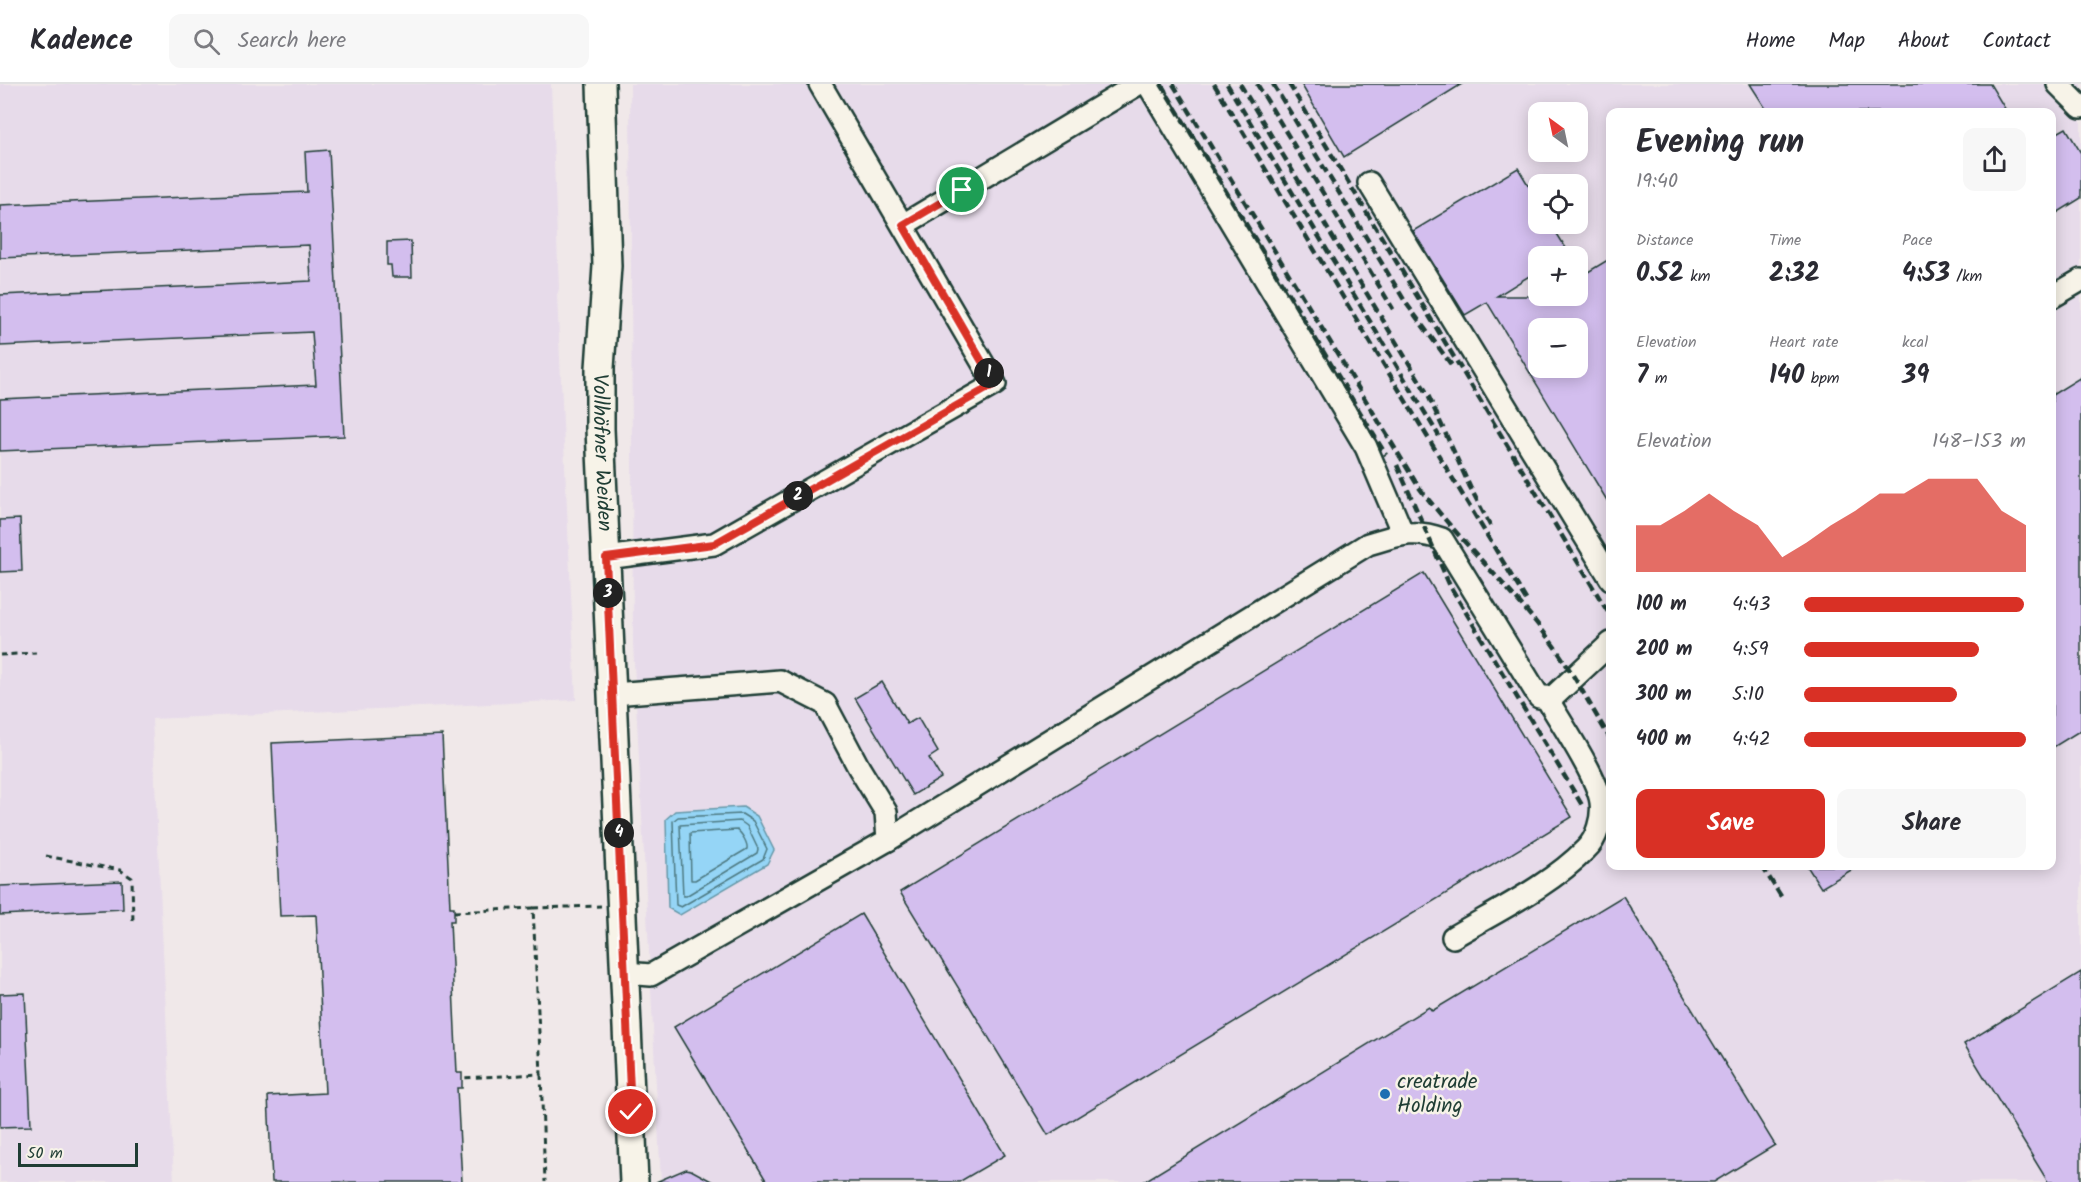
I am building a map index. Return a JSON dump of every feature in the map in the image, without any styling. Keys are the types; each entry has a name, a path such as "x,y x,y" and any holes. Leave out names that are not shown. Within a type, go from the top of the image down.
{"main road":[{"name":"Vollhöfner Weiden","path":"601,84 607,266 599,397 634,1182"}],"lane":[{"path":"606,558 714,544 995,384 820,84"},
{"path":"903,225 1138,84"},
{"path":"1148,84 1366,447 1403,534"},
{"path":"2058,84 2081,107"},
{"path":"1369,183 1606,571"},
{"path":"2056,295 2081,280"},
{"path":"625,973 651,975 888,840 1368,544 1403,534 1425,532 1442,539 1539,697 1552,698 1606,648"},
{"path":"613,694 780,681 825,704 859,768 886,812 888,840"},
{"path":"1453,937 1548,880 1588,848 1599,826 1601,803 1595,783 1546,697"}],"path":[{"path":"0,655 36,653"},
{"path":"46,856 120,870 132,878 133,923"},
{"path":"454,912 622,906"},
{"path":"534,908 545,1182"},
{"path":"462,1078 542,1074"}],"shaded area":[{"path":"0,84 551,84 559,289 557,295 576,700 152,719 174,1182 0,1182"},
{"path":"630,84 2081,84 2081,1182 661,1182 633,644"}],"water":[{"path":"743,807 757,816 774,850 767,864 680,915 668,908 666,819 675,811"}],"building":[{"path":"1301,84 1462,84 1344,157"},
{"path":"1750,84 1990,84 2005,108 1765,108"},
{"path":"2066,128 2081,153 2081,198 2056,214 2056,134"},
{"path":"329,150 344,436 0,451 0,399 316,385 312,332 0,346 0,295 311,281 309,245 0,258 0,205 307,192 305,152"},
{"path":"1518,168 1528,185 1528,234 1557,234 1565,246 1528,246 1528,277 1497,296 1528,296 1528,306 1588,306 1588,272 1606,261 1606,499 1533,378 1588,378 1588,318 1528,318 1528,370 1487,302 1465,315 1413,231"},
{"path":"411,241 412,277 392,277 391,265 387,265 387,242"},
{"path":"2081,377 2081,730 2056,746 2056,393"},
{"path":"20,519 22,571 0,572 0,520"},
{"path":"1424,573 1572,817 1048,1135 900,892"},
{"path":"882,682 907,724 918,718 938,752 929,758 941,778 913,795 855,698"},
{"path":"442,735 450,907 454,907 454,921 450,921 457,1073 462,1073 462,1088 457,1088 462,1182 272,1182 268,1096 325,1093 316,915 280,916 272,743"},
{"path":"1810,870 1851,870 1821,888"},
{"path":"122,881 123,909 0,915 0,886"},
{"path":"1623,896 1775,1145 1714,1182 1143,1182 1429,1007 1432,1011"},
{"path":"861,914 1005,1155 959,1182 767,1182 674,1027"},
{"path":"2081,972 2081,1182 2048,1182 1964,1044"},
{"path":"25,993 31,1126 0,1127 0,994"},
{"path":"686,1169 713,1182 656,1182"}],"railway":[{"path":"1161,84 1386,455"},
{"path":"1173,84 1418,486 1451,527 1538,625 1569,669 1606,732"},
{"path":"1214,84 1528,603"},
{"path":"1227,84 1439,436"},
{"path":"1240,84 1427,393 1491,527"},
{"path":"1257,84 1393,309"},
{"path":"1273,84 1406,303 1453,367"},
{"path":"1289,84 1606,609"},
{"path":"1397,465 1450,586 1582,805"},
{"path":"1764,870 1782,898"}],"place":[{"name":"creatrade Holding","path":"1385,1094"}],"route":[{"path":"631,1112 606,558 714,544 995,384 903,225 962,190"}]}
